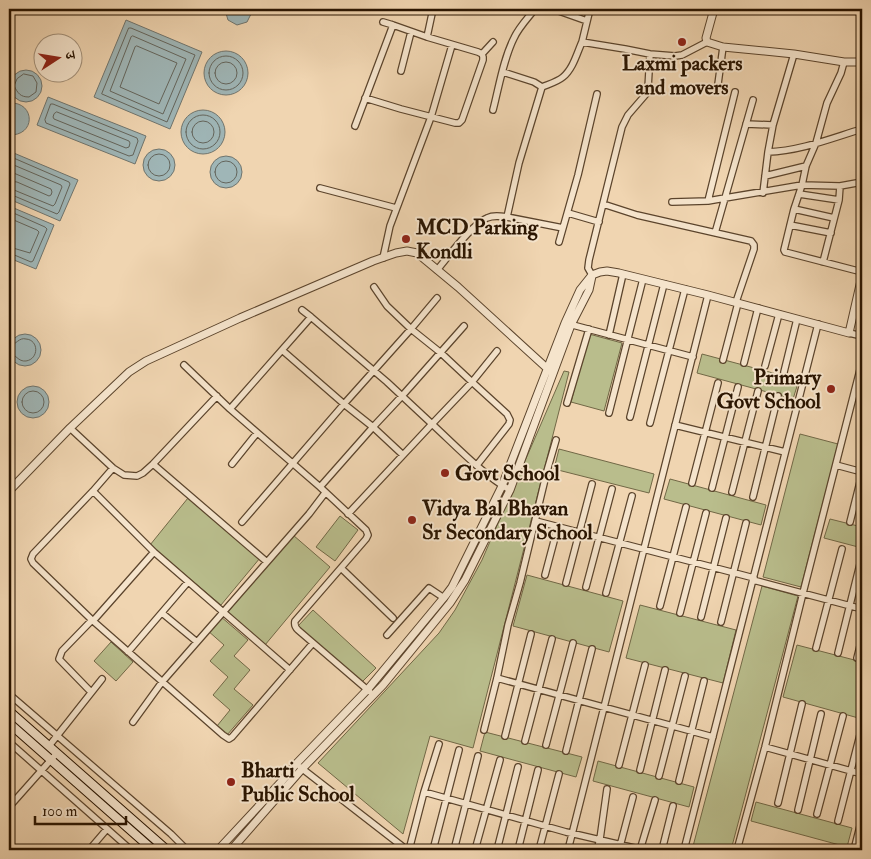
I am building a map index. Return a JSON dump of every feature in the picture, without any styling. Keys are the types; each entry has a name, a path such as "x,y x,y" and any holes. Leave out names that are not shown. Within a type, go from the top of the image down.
{"main road":[{"path":"9,711 167,850"},
{"path":"9,723 153,850"}],"street":[{"path":"427,37 433,9"},
{"path":"492,110 504,64 514,37 535,9"},
{"path":"553,9 587,22"},
{"path":"542,87 559,80 569,71 582,42 590,9"},
{"path":"707,42 714,9"},
{"path":"848,9 862,11"},
{"path":"384,22 482,54"},
{"path":"355,126 393,25"},
{"path":"401,71 411,32"},
{"path":"482,54 493,42"},
{"path":"582,42 650,54 678,56 707,42 723,47 794,54 844,62 862,62"},
{"path":"383,258 390,226 430,117 452,45"},
{"path":"718,84 723,47"},
{"path":"365,98 430,117 459,123 462,120 483,60 482,54"},
{"path":"231,850 299,766 368,689 452,586 502,486 547,369 568,324 589,290 592,276 588,268 624,120 647,93 650,54"},
{"path":"762,192 773,126 794,54"},
{"path":"844,62 827,103 816,143 806,166 784,250 785,252 862,272"},
{"path":"503,72 534,82 542,87"},
{"path":"507,217 519,163 542,87"},
{"path":"708,201 735,92"},
{"path":"559,242 568,213 597,94"},
{"path":"715,233 753,100"},
{"path":"746,124 773,126"},
{"path":"768,152 816,143 862,129"},
{"path":"765,176 806,166"},
{"path":"672,202 708,201 802,185 840,186 862,182"},
{"path":"824,262 840,186"},
{"path":"320,188 396,208"},
{"path":"799,194 838,200"},
{"path":"603,204 750,241 754,246 723,360"},
{"path":"794,209 834,218"},
{"path":"568,213 599,222"},
{"path":"437,270 477,224 492,216 507,217 563,228"},
{"path":"790,225 831,233"},
{"path":"9,491 70,428 129,372 146,361 240,318 396,253 407,251 417,253 458,287 554,375"},
{"path":"592,276 600,272 623,274 862,336"},
{"path":"609,334 623,274"},
{"path":"849,332 862,276"},
{"path":"609,413 643,279"},
{"path":"630,418 664,284"},
{"path":"374,287 387,306 411,329 507,414 510,420 509,424 477,465"},
{"path":"650,423 685,289"},
{"path":"568,850 708,295"},
{"path":"242,522 437,298"},
{"path":"744,363 758,308"},
{"path":"302,310 374,370 477,465 502,486 510,490"},
{"path":"765,366 779,314"},
{"path":"230,409 311,317"},
{"path":"784,372 797,319"},
{"path":"568,324 693,357"},
{"path":"218,850 282,781 372,696 445,610 457,593 510,490 554,375 568,324"},
{"path":"684,850 818,324"},
{"path":"320,487 464,326"},
{"path":"568,403 589,329"},
{"path":"282,350 403,455"},
{"path":"348,514 472,382 497,351"},
{"path":"737,850 862,362"},
{"path":"184,365 230,409 320,487 366,530 368,535 366,539 294,624 298,630 368,689 372,696"},
{"path":"692,483 718,383"},
{"path":"712,488 738,387"},
{"path":"732,492 758,392"},
{"path":"70,428 113,468 124,475 137,476 153,464 217,396"},
{"path":"753,498 778,396"},
{"path":"675,425 785,452"},
{"path":"232,464 257,433"},
{"path":"484,730 508,626 556,440"},
{"path":"153,464 267,562"},
{"path":"836,465 862,473 850,522"},
{"path":"113,468 93,492 33,554 31,559 92,620 216,730 229,739 313,643"},
{"path":"566,583 592,484"},
{"path":"586,587 612,489"},
{"path":"93,492 154,552 290,670"},
{"path":"133,722 162,682 310,514 326,493"},
{"path":"606,594 632,496"},
{"path":"660,606 686,507"},
{"path":"680,612 706,513"},
{"path":"701,617 726,518"},
{"path":"536,521 862,609"},
{"path":"721,622 746,523"},
{"path":"545,575 558,526"},
{"path":"816,648 842,549"},
{"path":"91,692 59,659 62,651 154,552"},
{"path":"838,653 862,556"},
{"path":"341,568 393,618"},
{"path":"128,652 188,582"},
{"path":"387,635 429,588 444,598"},
{"path":"162,613 197,642"},
{"path":"505,736 531,634"},
{"path":"857,658 862,638"},
{"path":"525,741 552,639"},
{"path":"546,745 573,643"},
{"path":"566,751 592,649"},
{"path":"620,765 646,665"},
{"path":"640,770 665,670"},
{"path":"659,776 685,676"},
{"path":"497,678 713,737"},
{"path":"48,746 102,679"},
{"path":"679,781 704,681"},
{"path":"9,694 188,850"},
{"path":"778,803 802,704"},
{"path":"798,810 821,714"},
{"path":"817,814 843,716"},
{"path":"838,821 862,727"},
{"path":"9,742 131,850"},
{"path":"299,766 408,850 439,744"},
{"path":"764,747 862,774"},
{"path":"433,850 459,750"},
{"path":"9,806 57,753"},
{"path":"454,850 478,756"},
{"path":"475,850 500,760"},
{"path":"496,850 518,767"},
{"path":"518,850 538,770"},
{"path":"539,850 559,774"},
{"path":"597,850 607,789"},
{"path":"424,792 600,840 619,848 642,850 654,800"},
{"path":"619,848 634,797"},
{"path":"662,850 673,806"},
{"path":"854,850 862,818"},
{"path":"89,850 107,829"}],"green space":[{"path":"589,334 622,343 604,411 571,402"},
{"path":"702,354 799,380 793,399 697,373"},
{"path":"564,371 569,372 473,748 430,736 403,834 318,763 439,633 455,610 482,560"},
{"path":"800,434 838,444 801,587 763,577"},
{"path":"559,449 654,474 649,493 554,469"},
{"path":"670,479 766,505 761,525 664,499"},
{"path":"188,498 260,558 221,605 150,545"},
{"path":"340,516 358,530 335,561 316,547"},
{"path":"830,519 862,527 862,548 824,538"},
{"path":"293,535 330,567 265,645 227,613"},
{"path":"527,575 623,601 609,652 513,626"},
{"path":"762,586 798,596 731,850 692,850"},
{"path":"640,605 736,630 723,683 626,658"},
{"path":"313,610 376,668 361,683 298,626"},
{"path":"220,616 248,640 234,656 250,670 234,689 253,705 227,735 217,726 230,710 213,695 228,677 210,661 224,645 207,630"},
{"path":"111,642 133,662 116,681 94,661"},
{"path":"797,645 862,662 862,719 783,697"},
{"path":"485,732 582,757 576,777 480,751"},
{"path":"598,761 694,787 689,807 593,781"},
{"path":"756,802 852,828 847,847 751,821"}],"water":[{"path":"226,9 250,9 252,12 247,22 237,25 228,20"},
{"path":"126,20 202,52 170,129 94,97"},
{"path":"230,51 242,57 247,64 247,82 242,89 235,94 222,95 210,89 205,82 204,69 210,57 217,52"},
{"path":"20,71 32,71 32,82 41,82 41,92 32,101 20,101 11,92 11,80"},
{"path":"48,97 146,136 135,164 37,125"},
{"path":"9,103 24,107 28,113 28,125 18,134 9,135"},
{"path":"207,110 219,116 224,123 224,141 219,148 212,153 199,154 187,148 182,141 181,128 187,116 194,111"},
{"path":"159,149 165,150 170,154 174,159 174,171 170,176 165,180 159,181 153,180 148,176 144,171 143,165 144,159 148,154 153,150"},
{"path":"9,151 78,180 60,221 9,199"},
{"path":"226,156 232,157 237,161 241,166 241,178 237,183 232,187 226,188 220,187 215,183 211,178 210,172 211,166 215,161 220,157"},
{"path":"9,206 54,225 36,269 9,258"},
{"path":"25,334 31,335 36,339 40,344 40,356 36,361 31,365 25,366 19,365 14,361 10,356 9,350 10,344 14,339 19,335"},
{"path":"33,386 39,387 44,391 48,396 48,408 44,413 39,417 33,418 27,417 22,413 18,408 17,402 18,396 22,391 27,387"}],"place":[{"name":"Laxmi packers and movers","path":"682,42"},
{"name":"MCD Parking Kondli","path":"406,239"},
{"name":"Primary Govt School","path":"831,389"},
{"name":"Govt School","path":"445,473"},
{"name":"Vidya Bal Bhavan Sr Secondary School","path":"412,520"},
{"name":"Bharti Public School","path":"231,782"}]}
